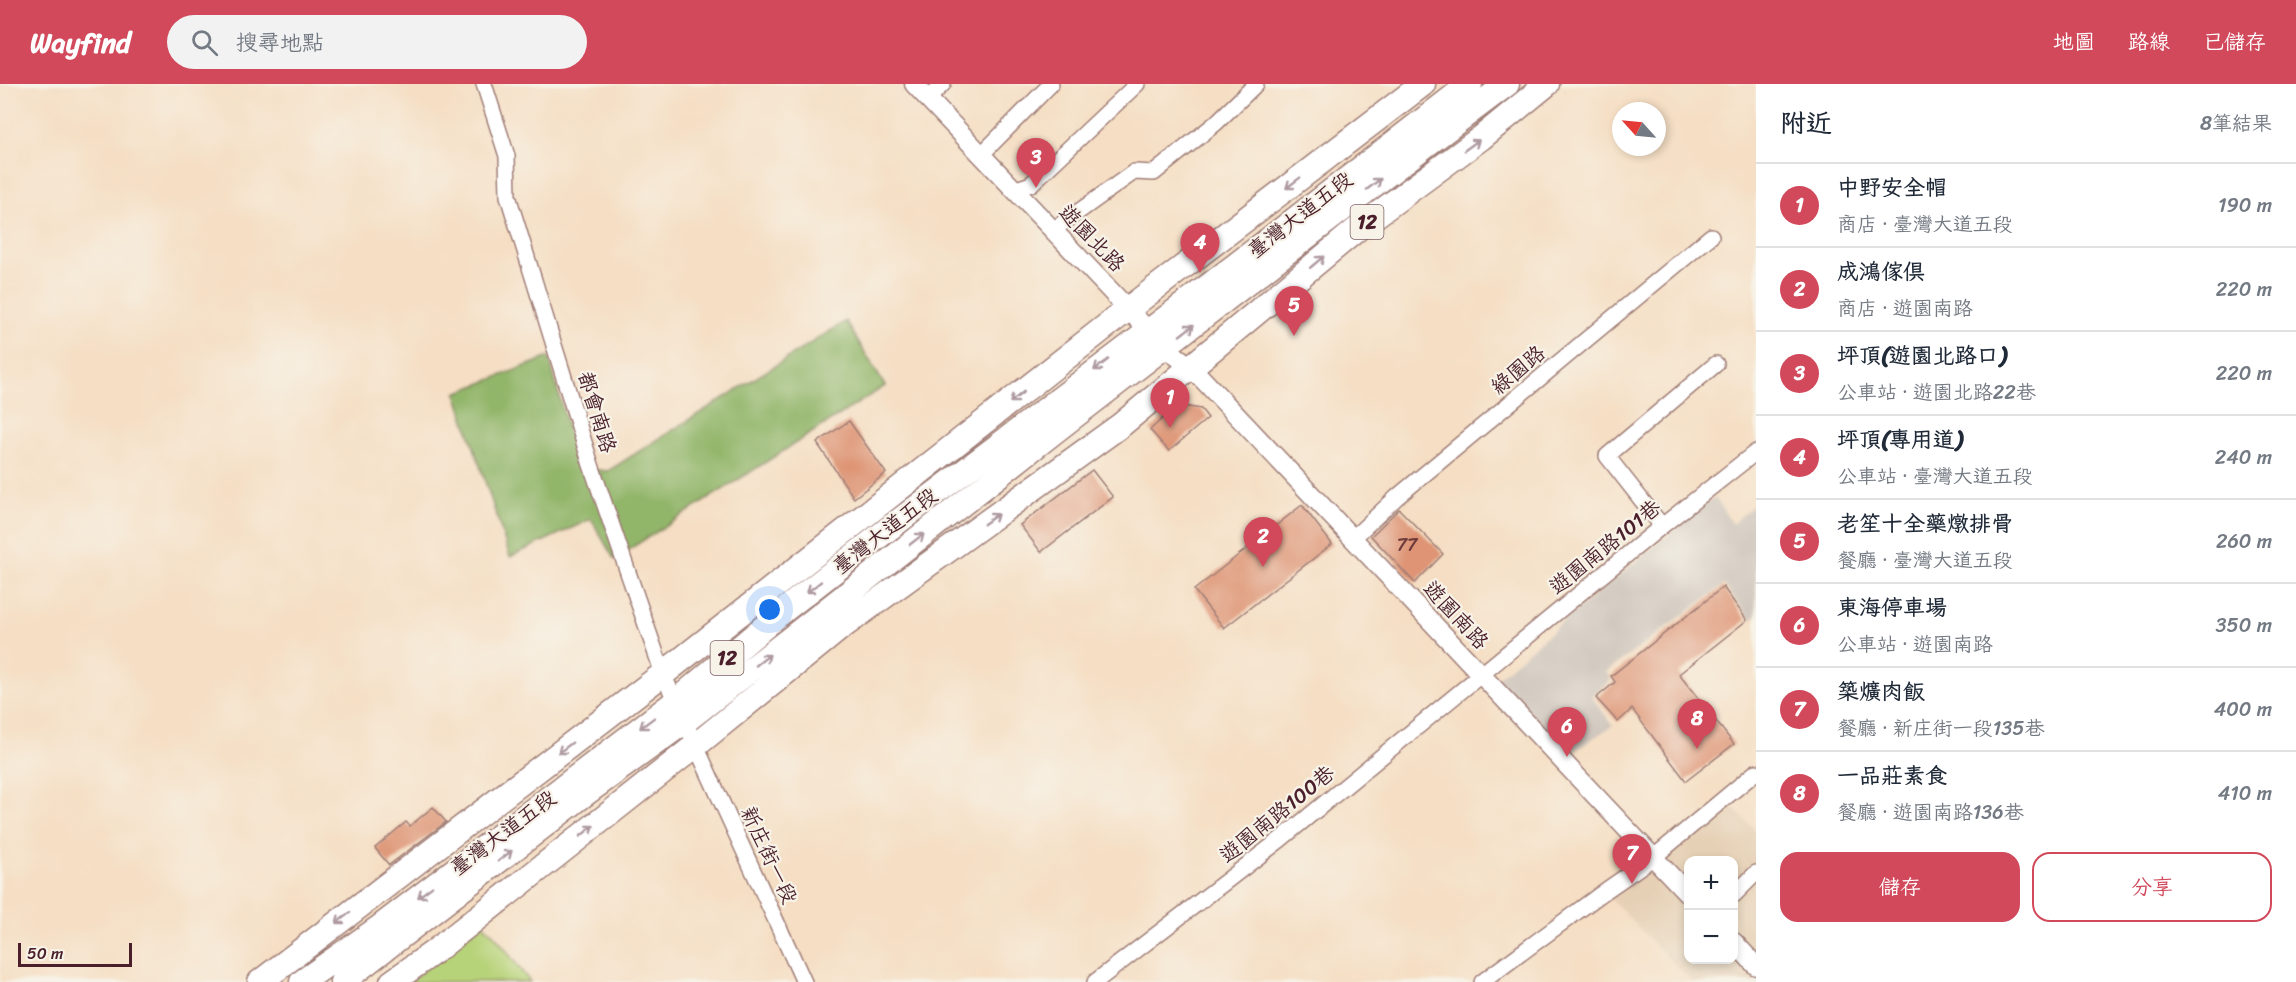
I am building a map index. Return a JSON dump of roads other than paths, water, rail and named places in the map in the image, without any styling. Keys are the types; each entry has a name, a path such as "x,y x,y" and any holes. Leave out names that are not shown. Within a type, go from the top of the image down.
{"main road":[{"name":"臺灣大道五段","path":"260,982 663,674 1128,309 1423,84"},
{"name":"臺灣大道五段","path":"1156,339 1236,265 1470,84"},
{"name":"臺灣大道五段","path":"342,982 582,796 680,712 810,590 1397,167 1507,84"},
{"name":"12","path":"392,982 434,952 695,746 839,629 1121,425 1356,230 1481,138 1547,84"},
{"name":"臺灣大道五段","path":"302,982 680,712"}],"street":[{"name":"都會南路","path":"484,84 507,156 508,196 591,465 663,674 695,746"},
{"name":"遊園北路","path":"914,84 1156,339 1191,367"},
{"path":"928,99 943,84"},
{"path":"981,155 1051,84"},
{"path":"1013,190 1031,184 1137,84"},
{"path":"1053,230 1134,172 1154,173 1216,123 1256,84"},
{"name":"綠園路","path":"1353,538 1397,497 1711,236"},
{"path":"1662,526 1607,456 1716,364"},
{"name":"遊園南路","path":"1191,367 1684,889"},
{"name":"遊園南路101巷","path":"1482,675 1662,526 1756,452"},
{"name":"遊園南路100巷","path":"1095,982 1281,839 1482,675"},
{"name":"新庄街一段","path":"695,746 804,982"},
{"path":"1482,982 1654,857 1756,772"},
{"path":"1738,891 1756,873"},
{"path":"1738,946 1756,966"}],"place":[{"name":"坪頂(遊園北路口)","path":"1036,188"},
{"name":"坪頂(專用道)","path":"1200,273"},
{"name":"老笙十全藥燉排骨","path":"1294,336"},
{"name":"中野安全帽","path":"1170,428"},
{"name":"成鴻傢俱","path":"1263,567"},
{"name":"一品莊素食","path":"1697,749"},
{"name":"東海停車場","path":"1567,757"},
{"name":"築爌肉飯","path":"1632,884"}]}
